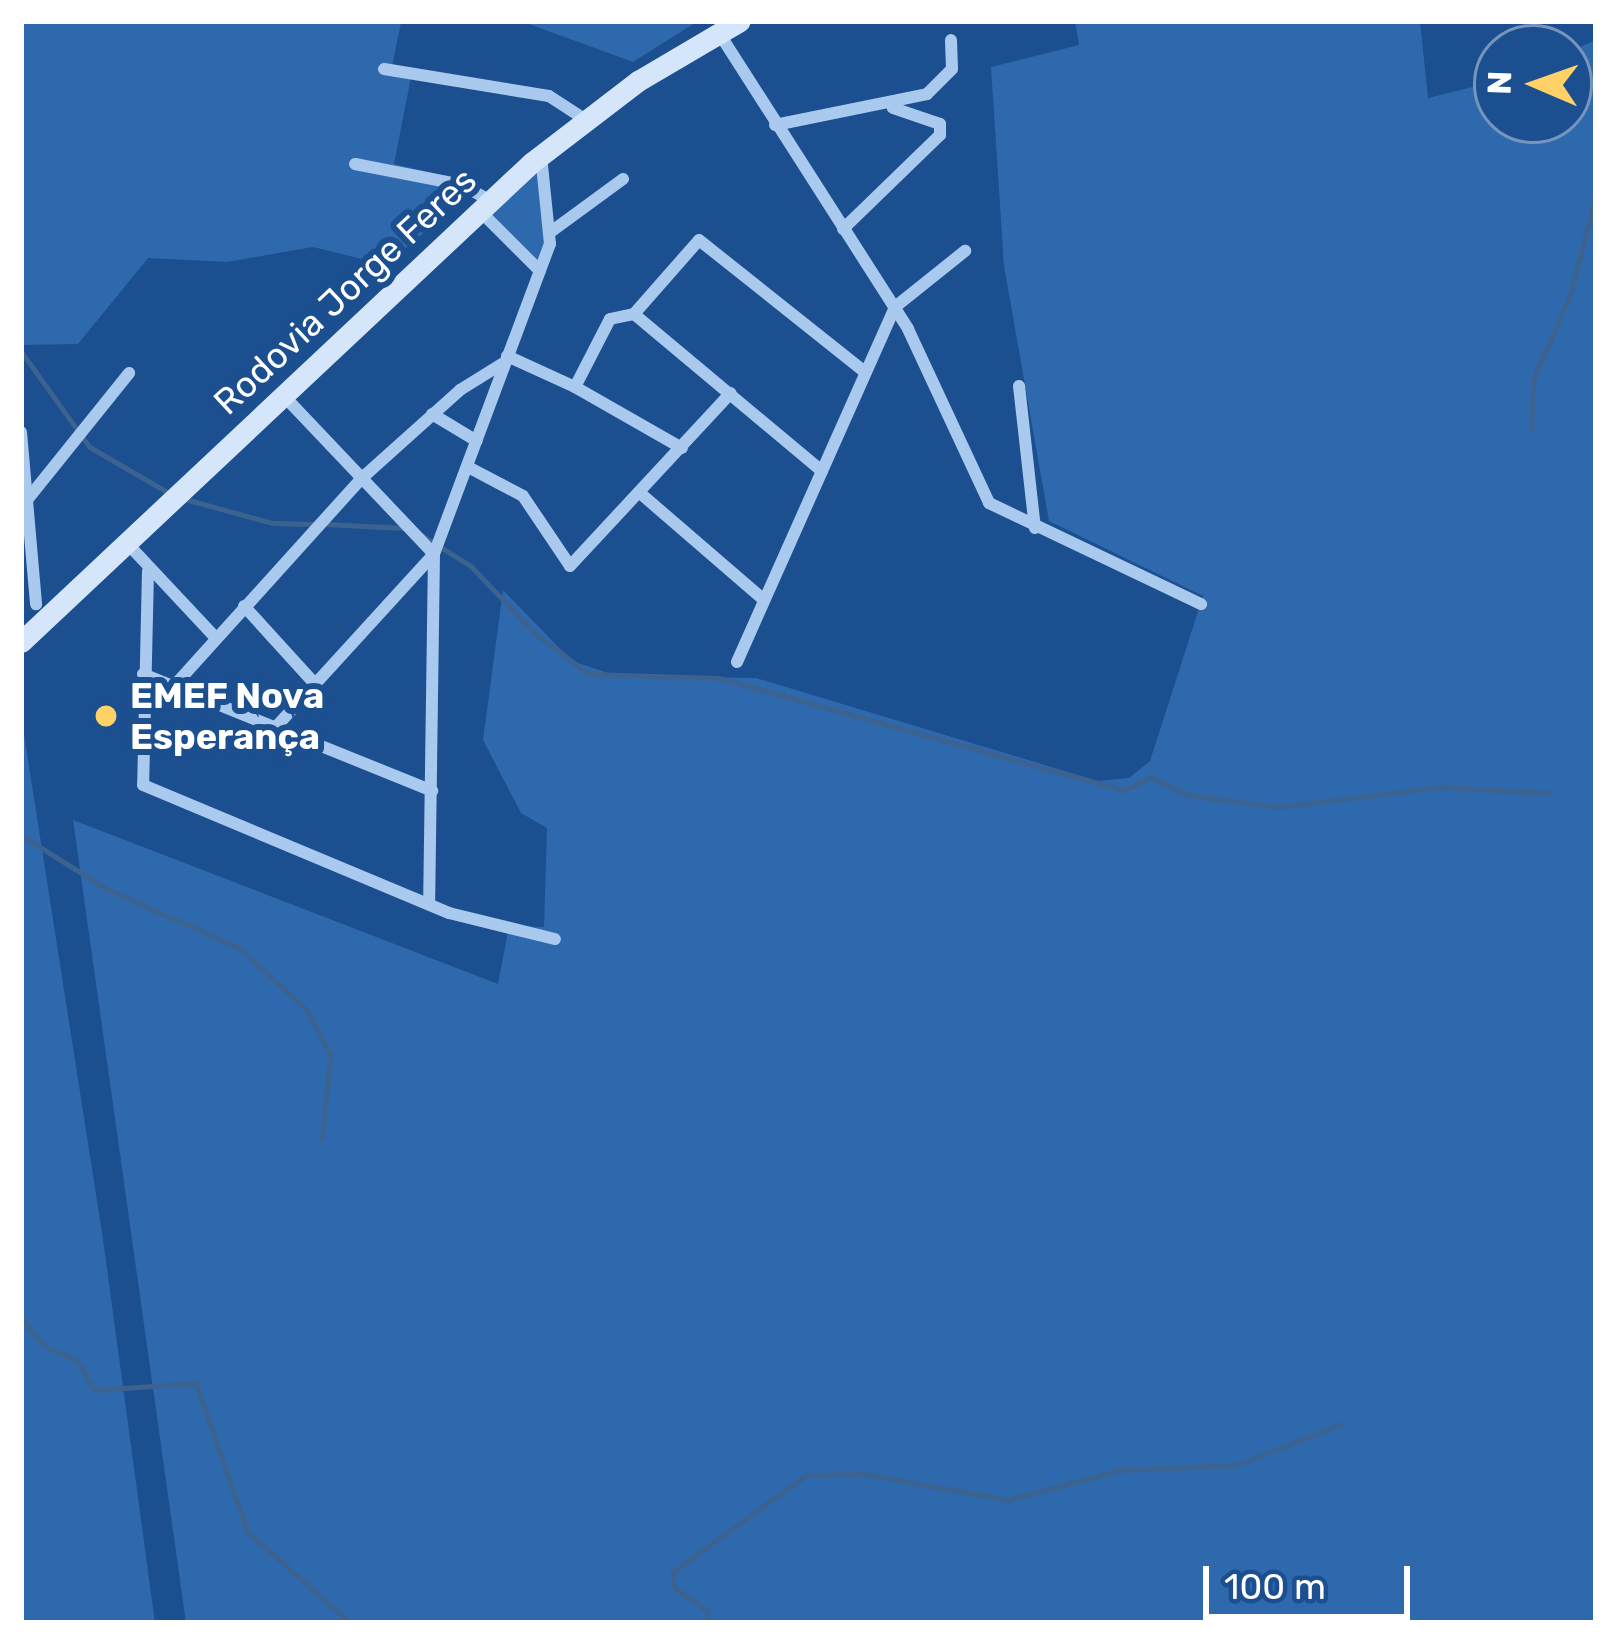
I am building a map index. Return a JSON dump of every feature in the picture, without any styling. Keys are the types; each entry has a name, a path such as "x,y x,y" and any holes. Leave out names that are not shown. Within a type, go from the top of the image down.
{"main road":[{"name":"Rodovia Jorge Feres","path":"21,642 45,607 126,542 541,155 586,120 740,21"}],"street":[{"path":"718,32 895,307 984,497 1035,528 1201,604"},
{"path":"775,124 891,107 939,86 952,69 951,40"},
{"path":"384,70 549,96 586,120"},
{"path":"843,229 940,135 940,124 891,107"},
{"path":"429,904 434,554 552,231 541,155"},
{"path":"356,164 462,184 540,271"},
{"path":"552,231 622,178"},
{"path":"575,387 610,320 634,314 687,246 702,241 865,372"},
{"path":"736,662 895,307 965,251"},
{"path":"634,314 822,471"},
{"path":"506,359 575,387 682,448"},
{"path":"174,686 362,478 432,414 506,359"},
{"path":"27,500 129,373"},
{"path":"1019,386 1035,528"},
{"path":"468,467 523,496 570,566 731,393"},
{"path":"282,394 434,554"},
{"path":"432,414 477,441"},
{"path":"21,431 45,607"},
{"path":"640,493 764,600"},
{"path":"126,542 148,571 215,637"},
{"path":"275,728 434,554"},
{"path":"148,571 140,775 147,789 429,904 555,939"},
{"path":"21,598 45,607"},
{"path":"244,606 315,683"},
{"path":"143,674 432,791"}],"shaded area":[{"path":"21,21 698,21 633,62 529,24 401,23 392,66 411,77 394,164 482,184 386,265 313,247 227,262 148,258 78,344 21,345"},
{"path":"1075,21 1420,21 1428,98 1473,87 1473,144 1593,144 1596,40 1596,1623 186,1623 73,820 498,984 509,926 544,927 547,828 521,813 483,740 503,590 572,661 617,676 756,678 1098,781 1129,778 1150,761 1203,596 1049,521 1004,266 991,67 1079,45"},
{"path":"538,162 547,242 538,264 487,209"},
{"path":"21,715 103,1239 155,1623 21,1623"}],"waterway":[{"path":"1531,431 1534,377 1570,296 1596,194"},
{"path":"21,351 90,447 169,493"},
{"path":"185,499 273,523 314,524"},
{"path":"325,524 404,528"},
{"path":"420,534 471,566 536,634 589,674 719,678 1124,790 1151,777 1188,795 1278,807 1442,787 1550,793"},
{"path":"21,835 105,888 240,948 308,1011 331,1055 322,1140"},
{"path":"21,1318 45,1346 77,1360 95,1390 196,1383 248,1532 351,1623"},
{"path":"707,1623 707,1611 674,1588 673,1572 806,1475 865,1474 1008,1500 1121,1470 1237,1465 1341,1424"}],"place":[{"name":"EMEF Nova Esperança","path":"106,716"}]}
